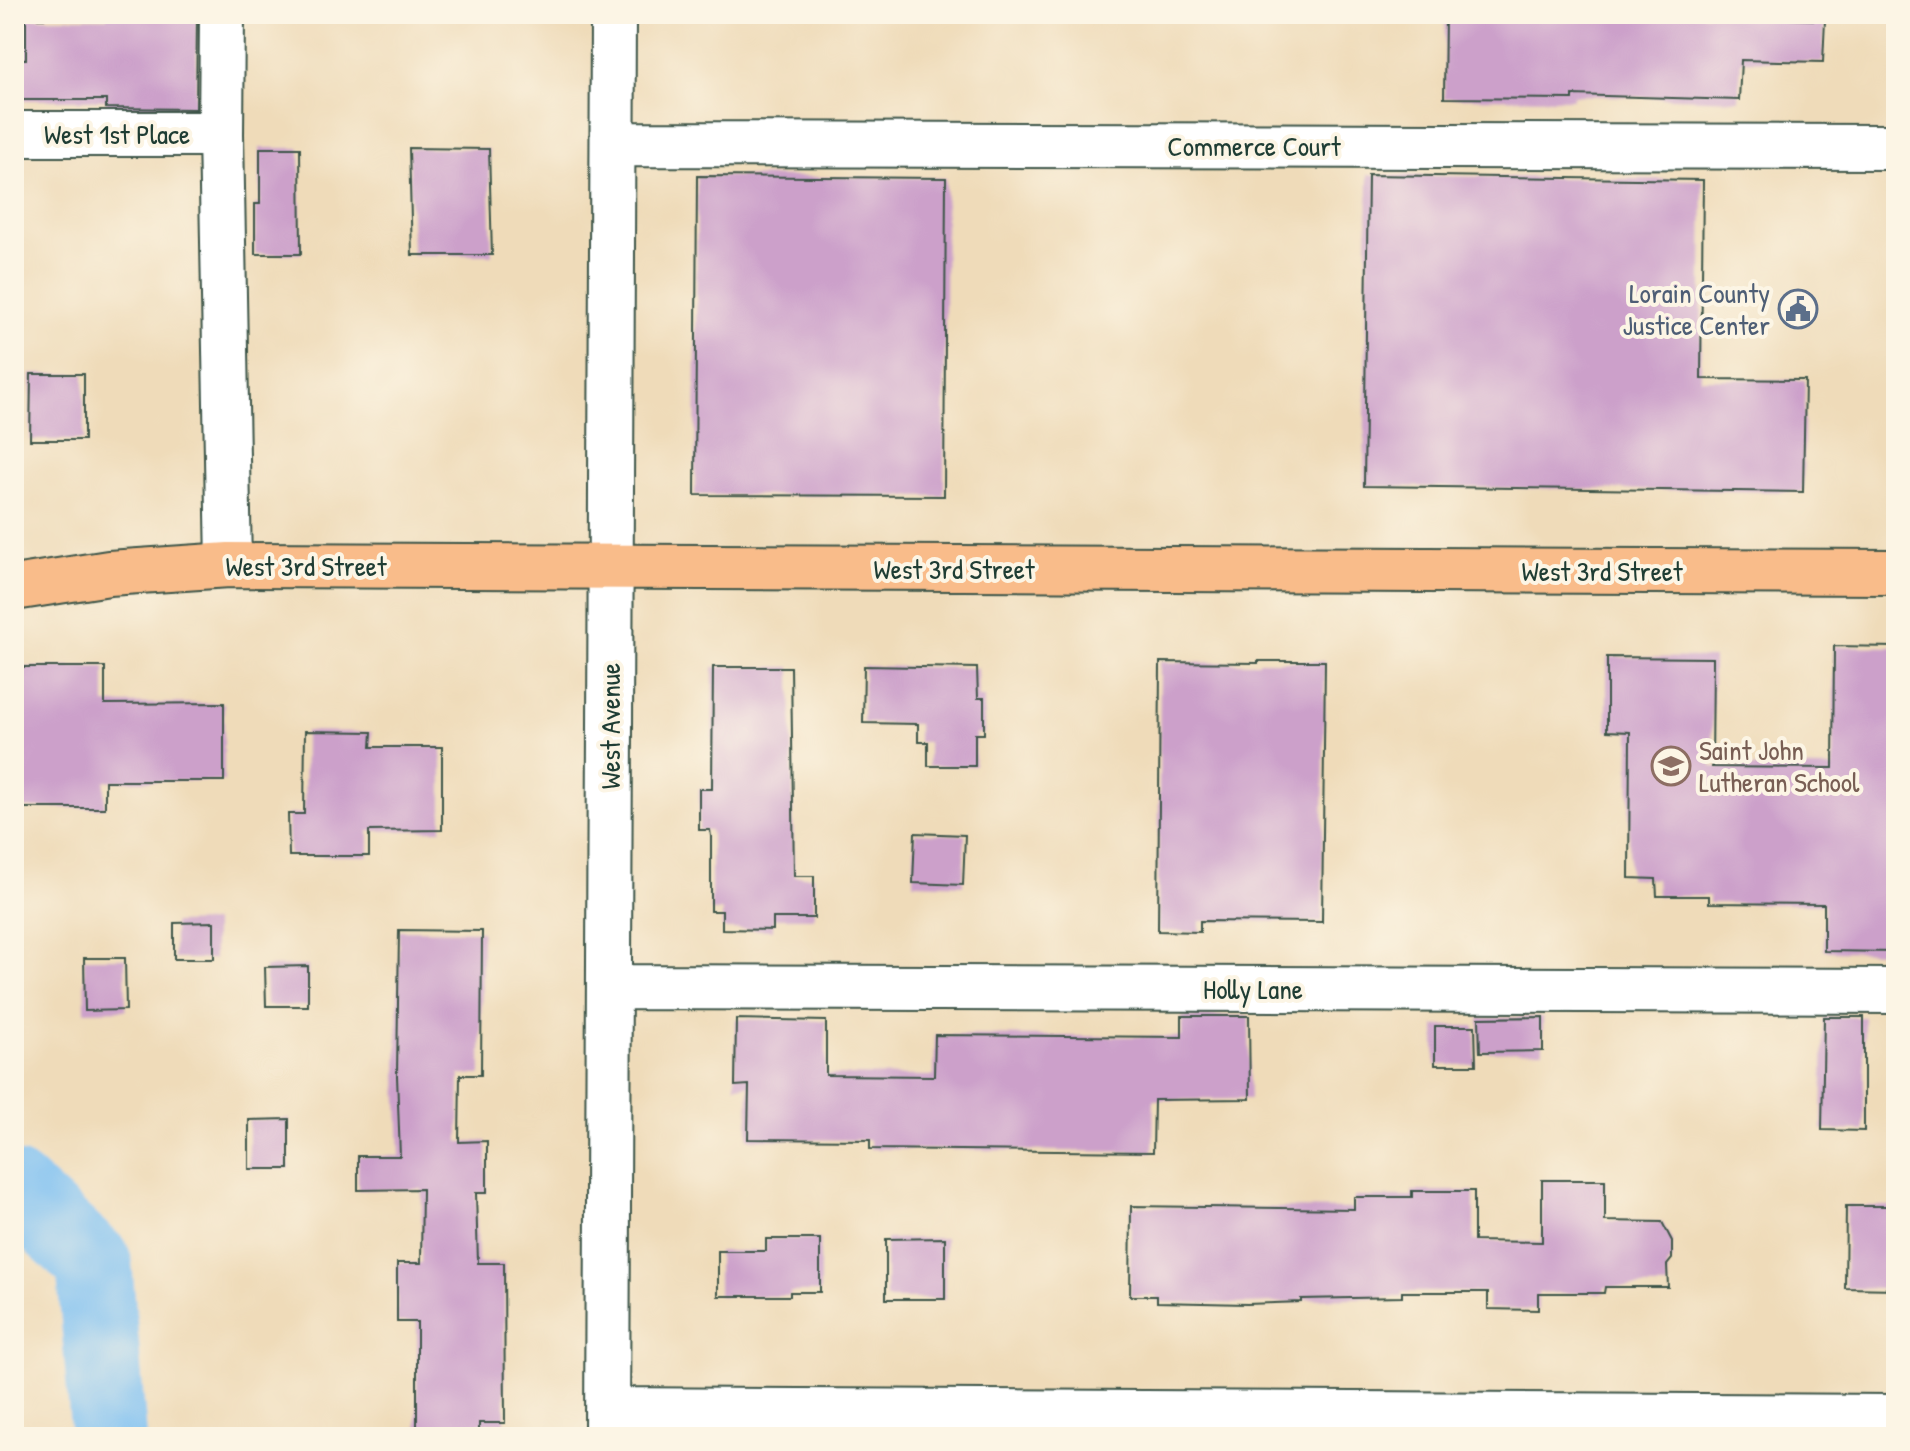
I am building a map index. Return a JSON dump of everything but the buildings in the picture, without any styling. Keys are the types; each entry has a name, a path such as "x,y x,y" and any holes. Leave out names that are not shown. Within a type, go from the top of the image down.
{"main road":[{"name":"West 3rd Street","path":"14,588 109,573 229,565 1896,572"}],"street":[{"path":"222,14 221,134 229,565"},
{"name":"West Avenue","path":"607,1423 613,14"},
{"name":"West 1st Place","path":"14,134 221,134"},
{"name":"Commerce Court","path":"613,144 1896,147"},
{"name":"Holly Lane","path":"610,987 1896,991"},
{"path":"607,1423 1735,1426 1896,1417"}],"waterway":[{"path":"14,1190 94,1263 109,1437"}],"place":[{"name":"Lorain County Justice Center","path":"1798,309"},
{"name":"Saint John Lutheran School","path":"1671,766"}]}
